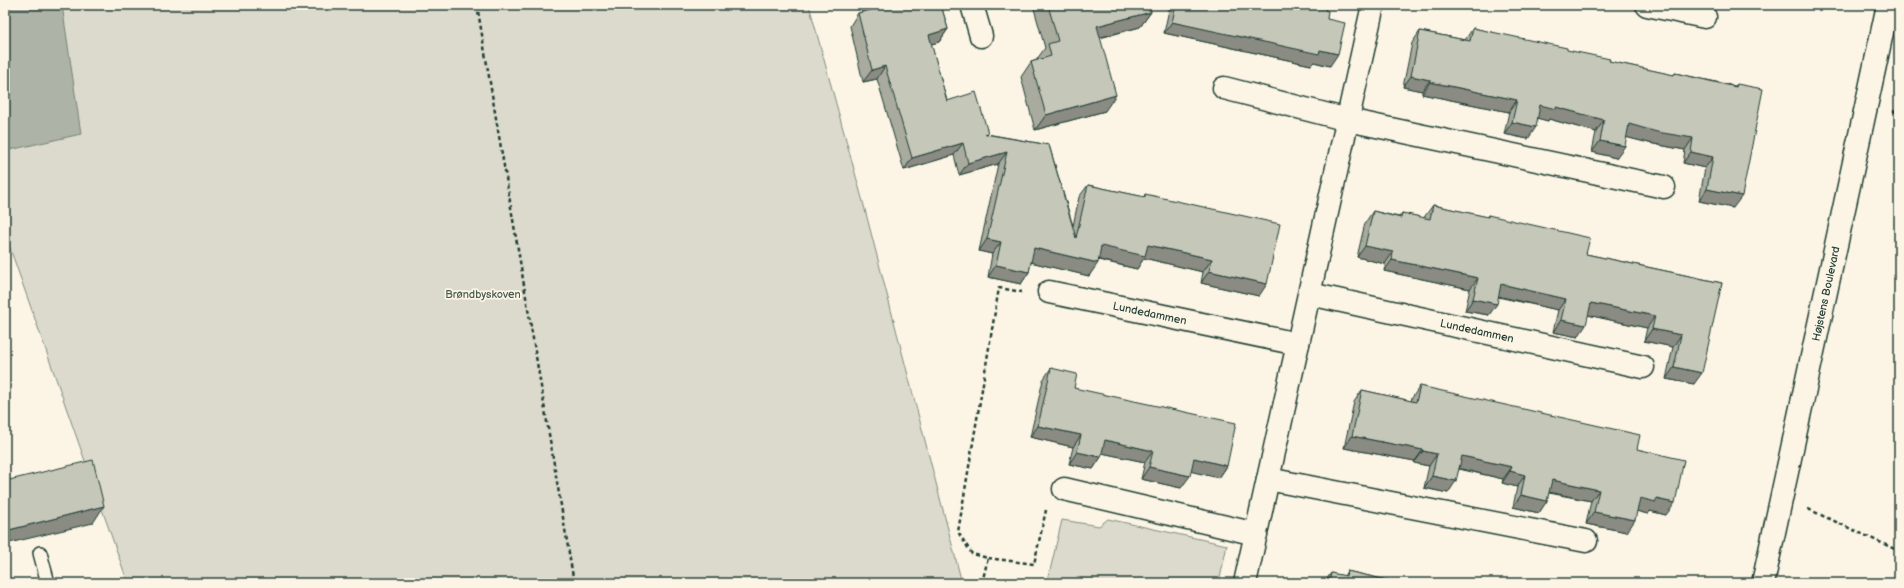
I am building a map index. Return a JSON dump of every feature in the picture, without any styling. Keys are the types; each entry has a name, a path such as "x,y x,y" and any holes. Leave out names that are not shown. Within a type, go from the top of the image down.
{"street":[{"path":"972,5 980,36"},
{"path":"1245,583 1373,5"},
{"path":"1647,5 1705,17"},
{"name":"Højstens Boulevard","path":"1763,583 1888,5"},
{"path":"1224,88 1348,120 1664,188"},
{"name":"Lundedammen","path":"1049,292 1298,344"},
{"name":"Lundedammen","path":"1310,294 1643,367"},
{"path":"1268,479 1586,541"},
{"path":"1064,490 1256,534"}],"lane":[{"path":"40,553 48,583"}],"path":[{"path":"477,5 574,583"},
{"path":"1049,292 1025,292 999,288 958,532 972,554 988,558 1034,564 1051,487 1064,490"},
{"path":"1782,497 1899,551"},
{"path":"982,583 988,558"}],"green space":[{"name":"Brøndbyskoven","path":"5,5 809,5 863,202 962,583 128,583 5,234"},
{"path":"1108,519 1227,545 1219,583 1047,583 1062,520 1099,526"}],"shaded area":[{"path":"5,5 62,5 81,134 5,151"}],"building":[{"path":"870,5 941,5 948,29 929,35 947,101 976,92 988,133 985,134 1049,145 1076,238 1088,185 1145,197 1145,194 1280,224 1267,284 1209,271 1212,259 1148,245 1145,256 1101,246 1098,263 1034,248 1029,272 996,265 1001,242 987,239 1007,152 968,163 963,143 912,158 885,66 872,70 858,13 871,10"},
{"path":"1048,5 1149,5 1151,12 1097,26 1116,95 1046,115 1031,62 1051,56 1048,44 1058,41"},
{"path":"1176,5 1326,5 1325,10 1328,11 1327,19 1345,23 1338,54 1320,50 1319,54 1172,22"},
{"path":"1473,28 1567,48 1567,50 1610,59 1609,61 1674,75 1675,73 1736,87 1737,84 1763,89 1742,196 1707,189 1713,157 1691,152 1693,138 1657,132 1629,124 1625,146 1600,141 1604,120 1556,107 1556,109 1540,105 1536,127 1512,122 1517,100 1430,82 1430,80 1411,76 1420,31 1470,41"},
{"path":"1433,205 1488,217 1488,215 1590,238 1586,254 1722,283 1702,373 1674,367 1681,335 1652,329 1655,316 1591,303 1586,325 1561,320 1566,299 1501,284 1497,304 1473,299 1478,278 1392,260 1393,252 1365,246 1373,211 1401,218 1402,213 1430,219"},
{"path":"5,278 8,286 5,287"},
{"path":"5,303 9,312 5,313"},
{"path":"1051,368 1077,374 1074,388 1236,423 1227,466 1194,458 1190,476 1149,467 1153,451 1105,440 1101,457 1077,452 1081,435 1038,426"},
{"path":"1420,386 1640,435 1637,449 1684,460 1675,503 1656,499 1656,502 1640,498 1635,520 1594,512 1599,490 1552,480 1547,501 1521,495 1525,475 1510,471 1512,467 1462,456 1456,481 1432,476 1437,454 1352,436 1362,390 1416,402"},
{"path":"93,460 104,506 5,531 5,481"},
{"path":"1347,571 1400,583 1329,583 1331,573 1346,576"}]}
